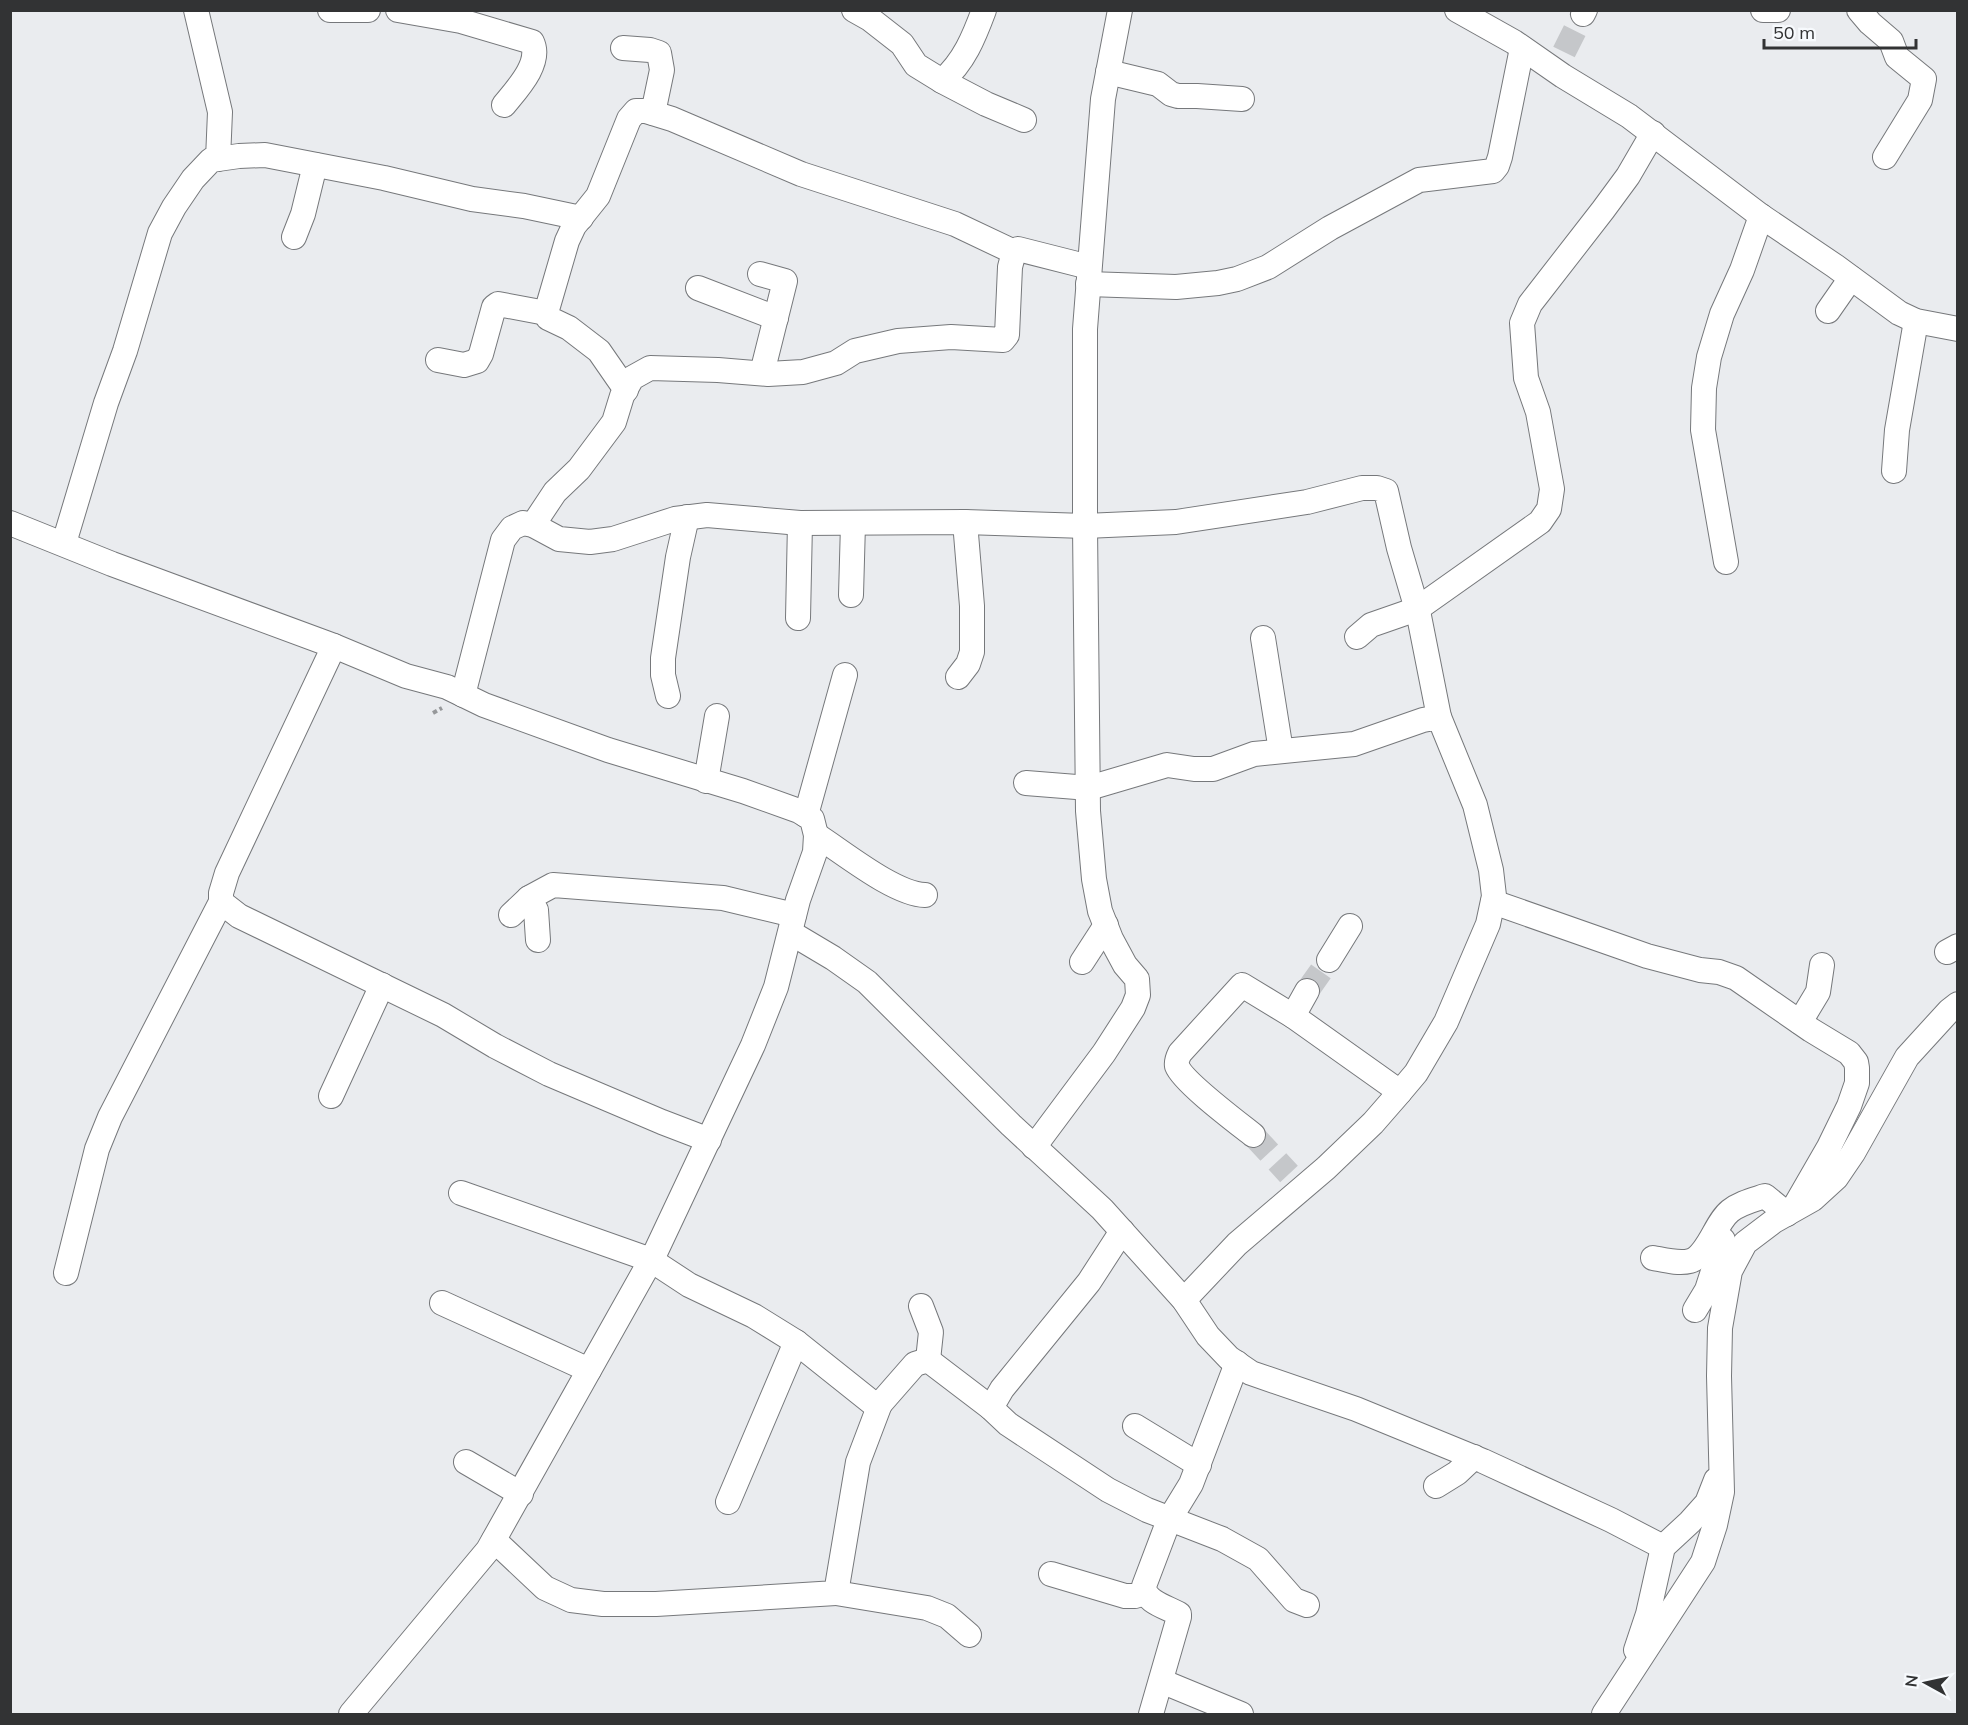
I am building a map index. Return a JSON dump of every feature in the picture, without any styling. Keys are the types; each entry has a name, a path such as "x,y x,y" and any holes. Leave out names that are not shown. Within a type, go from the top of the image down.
{"street":[{"path":"196,10 220,112 218,159"},
{"path":"330,10 368,10"},
{"path":"398,10 461,21 532,42 536,49 532,65 504,105"},
{"path":"854,10 870,18 902,44 916,65 986,104 1024,120"},
{"path":"942,81 955,70 971,44 984,10"},
{"path":"1034,1147 1104,1053 1133,1008 1138,995 1137,979 1125,965 1100,911 1094,879 1089,788 1085,329 1103,99 1120,10"},
{"path":"1457,10 1522,48 1559,61 1761,216 1899,313 1916,321 1958,329"},
{"path":"1764,10 1778,10"},
{"path":"1859,10 1891,41 1897,57 1930,71 1920,100 1885,158"},
{"path":"623,48 659,53 662,70 653,114"},
{"path":"533,525 555,492 579,469 614,422 633,378 650,368 762,373 803,372 836,363 855,351 898,341 951,337 1003,340 1007,335 1010,267 1014,252 1018,249 1088,275 1176,287 1218,283 1237,279 1268,267 1339,223 1419,180 1493,171 1500,157 1522,48"},
{"path":"1108,72 1158,84 1171,94 1178,96 1242,99"},
{"path":"626,390 599,351 569,328 548,318 546,313 567,241 574,225 598,196 629,119 636,111 672,119 801,174 955,224 1014,252"},
{"path":"1357,637 1371,625 1417,609 1540,522 1549,508 1552,489 1548,460 1538,412 1526,378 1522,323 1530,304 1628,176 1653,133"},
{"path":"64,543 160,233 193,179 211,160 265,155 384,178 472,199 524,206 581,218"},
{"path":"294,237 303,214 315,165"},
{"path":"1726,562 1702,430 1704,388 1709,357 1722,314 1742,270 1761,216"},
{"path":"759,274 785,281 762,373"},
{"path":"1828,311 1851,278"},
{"path":"698,288 776,318"},
{"path":"438,360 464,364 477,361 482,354 494,308 498,304 546,313"},
{"path":"1894,471 1897,430 1916,321"},
{"path":"463,694 503,540 512,528 523,523 533,525 560,539 590,542 613,539 675,519 707,515 800,523 965,522 1085,526 1176,522 1307,502 1347,491 1377,488 1386,491 1399,548 1417,609 1439,717 1475,805 1491,870 1494,896 1488,924 1446,1022 1416,1073 1373,1123 1296,1181 1184,1300"},
{"path":"668,696 663,675 663,658 678,557 687,518"},
{"path":"958,677 968,664 972,652 972,606 965,522"},
{"path":"10,523 112,564 334,646 406,676 447,687 484,705 608,750 743,791 811,825 888,882 913,894 925,895"},
{"path":"798,618 800,523"},
{"path":"851,595 852,524"},
{"path":"1263,638 1281,751"},
{"path":"66,1273 98,1149 110,1117 221,902 221,893 227,873 334,646"},
{"path":"351,1714 488,1550 651,1260 709,1140 753,1045 776,987 798,900 815,852 811,825 845,675"},
{"path":"706,781 717,716"},
{"path":"1026,783 1089,788 1167,765 1194,769 1213,768 1254,754 1354,744 1423,720 1439,717"},
{"path":"511,915 529,898 553,885 563,885 723,898 793,924 833,958 867,982 1034,1147 1102,1209 1184,1300 1208,1336 1237,1364 1251,1373 1356,1409 1474,1457 1611,1520 1663,1547"},
{"path":"529,898 536,910 538,940"},
{"path":"221,902 239,916 443,1015 549,1074 709,1140"},
{"path":"1492,902 1647,956 1736,978 1849,1053 1856,1062 1857,1078 1872,1117"},
{"path":"1082,962 1106,925"},
{"path":"1329,960 1350,926"},
{"path":"1800,1022 1818,993 1822,965"},
{"path":"331,1095 382,985"},
{"path":"1253,1135 1194,1086 1178,1069 1176,1062 1180,1053 1242,985 1293,1016 1400,1092"},
{"path":"1293,1016 1307,991"},
{"path":"1604,1714 1703,1562 1715,1525 1722,1492 1720,1328 1730,1271 1746,1243 1784,1215 1813,1199 1836,1178 1907,1057 1958,1004"},
{"path":"1784,1215 1829,1147 1849,1106 1857,1078"},
{"path":"461,1193 651,1260 689,1285 754,1316 796,1342 869,1401 875,1405 880,1404"},
{"path":"1653,1258 1690,1261 1701,1255 1722,1219 1737,1206 1765,1196 1784,1215"},
{"path":"1695,1310 1707,1290 1725,1233 1732,1224 1748,1213 1784,1215"},
{"path":"991,1407 1002,1389 1089,1282 1122,1231"},
{"path":"442,1303 589,1370"},
{"path":"921,1306 931,1332 928,1360"},
{"path":"728,1502 796,1342"},
{"path":"928,1360 991,1407 1008,1424 1108,1490 1169,1520 1192,1526 1222,1539 1258,1559 1294,1600 1307,1605"},
{"path":"836,1593 858,1462 880,1404 915,1364 928,1360"},
{"path":"1144,1593 1150,1568 1169,1520 1191,1484 1237,1364"},
{"path":"1135,1426 1199,1465"},
{"path":"1436,1486 1457,1473 1474,1457"},
{"path":"1626,1681 1648,1614 1663,1547 1707,1503 1722,1457"},
{"path":"466,1462 521,1494"},
{"path":"494,1540 545,1588 571,1600 603,1604 656,1604 836,1593 927,1608 947,1616 969,1635"},
{"path":"1051,1574 1125,1596 1144,1593"},
{"path":"1144,1593 1149,1599 1179,1614 1151,1714"},
{"path":"1161,1681 1241,1714"}],"tunnel":[{"path":"1564,52 1583,14"},
{"path":"1307,991 1329,960"},
{"path":"1253,1135 1289,1174"}]}
